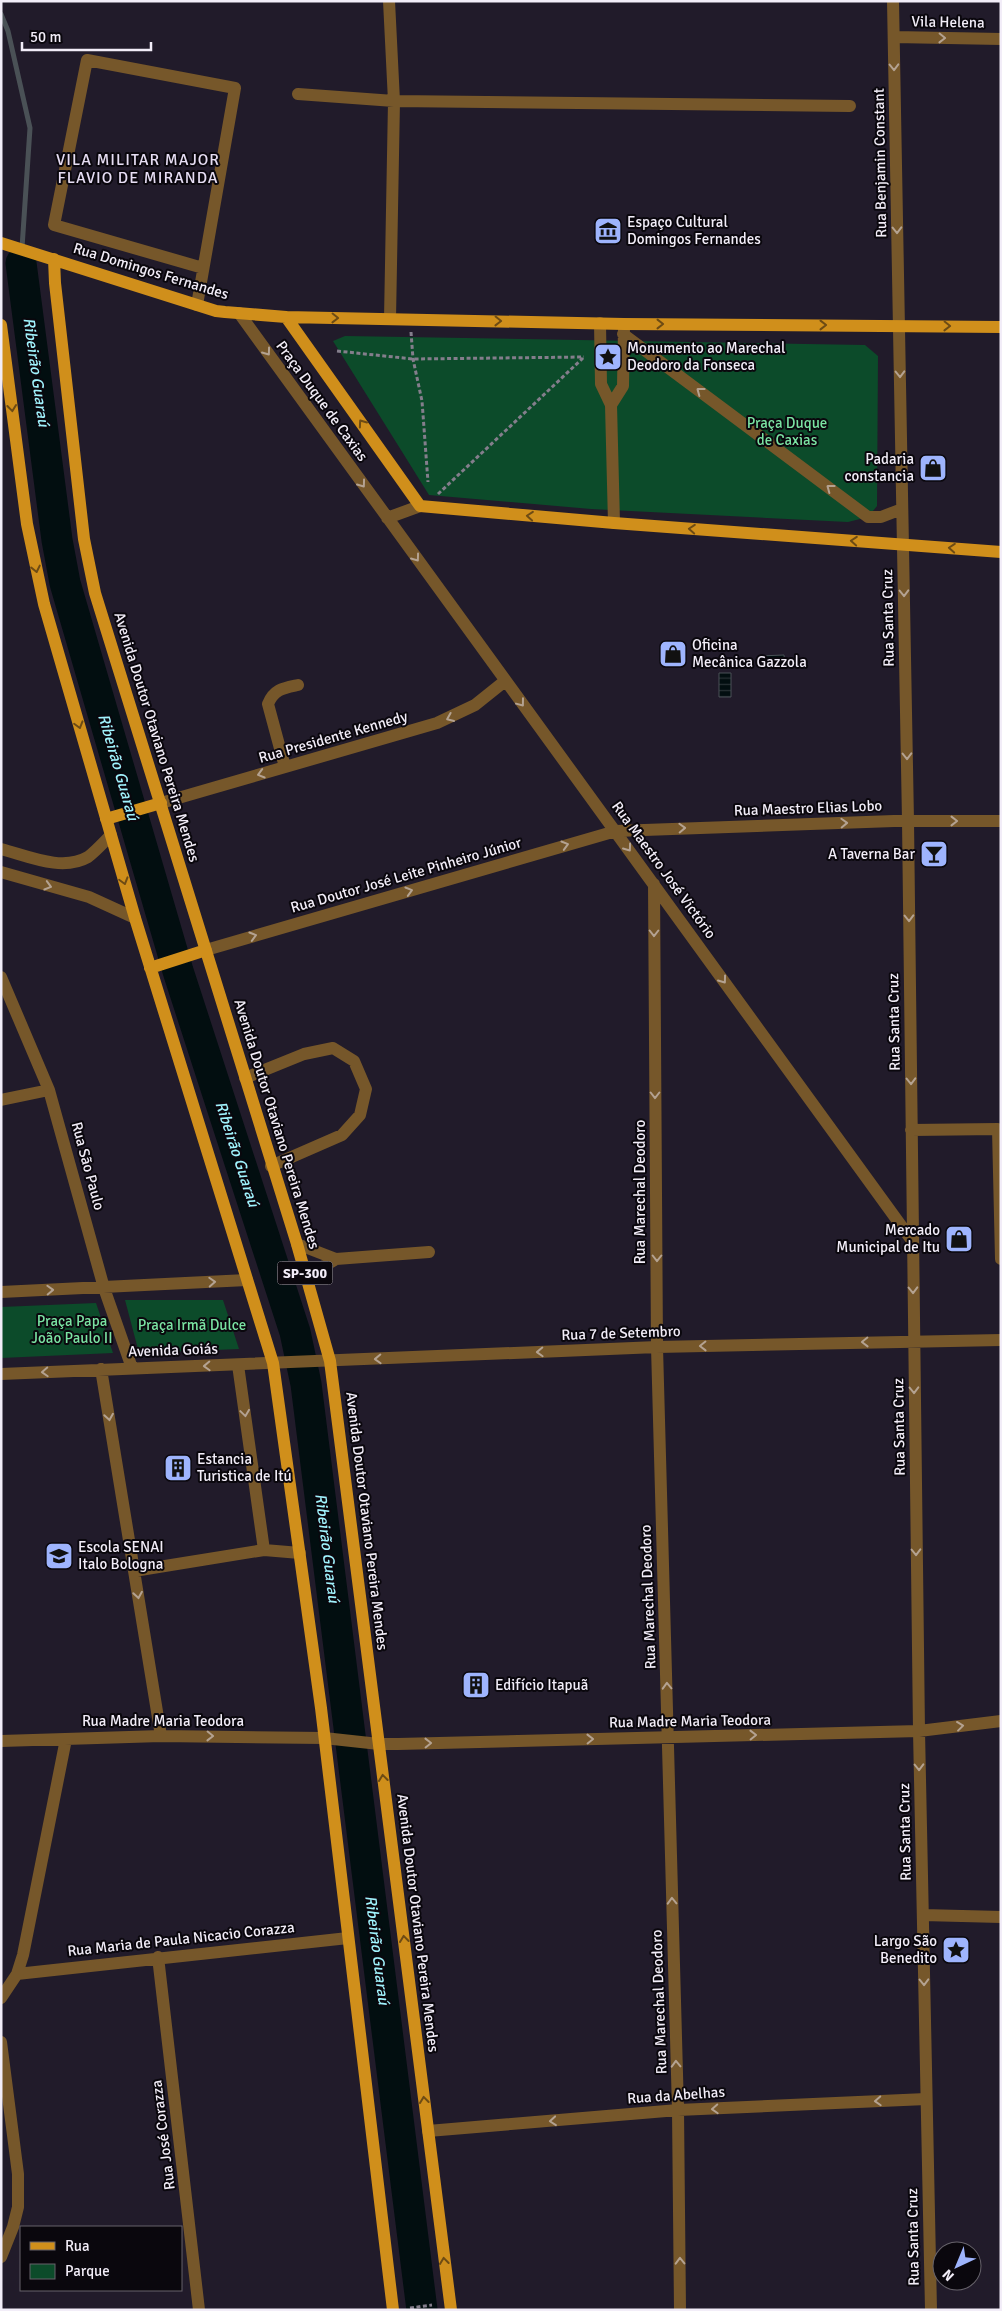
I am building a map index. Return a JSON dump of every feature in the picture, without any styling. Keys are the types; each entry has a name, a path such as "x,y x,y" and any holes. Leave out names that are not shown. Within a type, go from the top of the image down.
{"main road":[{"name":"Rua Domingos Fernandes","path":"5,245 216,311 239,313"},
{"name":"Avenida Doutor Otaviano Pereira Mendes","path":"54,259 56,292 84,539 95,593 296,1244 330,1361 373,1744 428,2131 450,2310"},
{"name":"Praça Duque de Caxias","path":"239,313 624,329 899,325"},
{"name":"Praça Duque de Caxias","path":"286,316 425,507"},
{"path":"1,325 27,524 44,604 150,968 273,1364 300,1553 330,1739 348,1938 393,2310"},
{"path":"899,325 1001,327"},
{"path":"425,507 1001,552"},
{"path":"106,819 161,803"},
{"path":"150,968 206,950"}],"street":[{"path":"389,1 394,100 390,319"},
{"name":"Rua Benjamin Constant","path":"893,1 899,325"},
{"name":"Vila Helena","path":"894,37 1001,39"},
{"path":"197,305 235,88 87,60 54,225 203,268"},
{"path":"298,94 394,100 850,106"},
{"name":"Praça Duque de Caxias","path":"239,313 387,518"},
{"path":"899,325 903,545"},
{"path":"600,328 601,384 611,405 614,523"},
{"path":"624,329 868,517 881,517 902,509"},
{"path":"611,405 623,386 624,329"},
{"path":"387,518 425,507"},
{"name":"Rua Maestro José Victório","path":"387,518 913,1242"},
{"name":"Rua Santa Cruz","path":"903,545 919,1731 931,2310"},
{"name":"Rua Presidente Kennedy","path":"161,803 437,723 475,706 505,681"},
{"path":"285,767 268,704 272,694 280,689 298,684"},
{"name":"Rua Maestro Elias Lobo","path":"616,831 908,821 1001,820"},
{"name":"Rua Doutor José Leite Pinheiro Júnior","path":"206,950 616,831"},
{"path":"1,849 56,863 67,863 90,856 111,835"},
{"path":"1,872 97,900 135,918"},
{"name":"Rua Marechal Deodoro","path":"654,884 657,1347 678,2110 680,2310"},
{"name":"Rua São Paulo","path":"1,977 49,1090 104,1288 132,1368"},
{"path":"245,1078 304,1054 333,1048 354,1061 366,1089 360,1115 342,1135 272,1166"},
{"path":"1,1100 49,1090"},
{"path":"911,1130 998,1129 1001,1259"},
{"path":"296,1244 336,1259 429,1252"},
{"path":"306,1277 336,1259"},
{"path":"1,1292 247,1280"},
{"name":"Rua 7 de Setembro","path":"317,1362 657,1347 1001,1340"},
{"name":"Avenida Goiás","path":"1,1374 317,1362"},
{"path":"238,1364 264,1550"},
{"path":"101,1369 161,1736"},
{"path":"134,1571 264,1550 300,1553"},
{"name":"Rua Madre Maria Teodora","path":"1,1740 161,1736 330,1739 373,1744 919,1731 1001,1721"},
{"path":"1,1998 17,1974 23,1956 66,1738"},
{"path":"923,1915 1001,1917"},
{"name":"Rua Maria de Paula Nicacio Corazza","path":"17,1974 158,1957 348,1938"},
{"name":"Rua José Corazza","path":"158,1957 199,2310"},
{"path":"1,2042 18,2174 18,2208 13,2227 1,2257"},
{"name":"Rua da Abelhas","path":"428,2131 678,2110 926,2099"}],"path":[{"path":"410,319 413,359 422,401 428,482"},
{"path":"425,507 584,357 600,328"},
{"path":"337,351 413,359 584,357"},
{"path":"410,2308 432,2305"}],"green space":[{"name":"Praça Duque de Caxias","path":"345,336 865,345 878,356 877,506 868,517 848,522 591,509 429,495 333,341"},
{"name":"Praça Irmã Dulce","path":"125,1300 223,1300 239,1349 139,1353"},
{"name":"Praça Papa João Paulo II","path":"96,1303 113,1353 1,1358 1,1307"}],"shaded area":[{"path":"784,655 785,667 759,668 759,656"},
{"path":"719,673 731,673 731,697 719,697"}],"waterway":[{"name":"Ribeirão Guaraú","path":"1,14 8,31 30,128 21,263"},
{"name":"Ribeirão Guaraú","path":"21,263 57,540 65,583 178,971 295,1332 306,1384 422,2310"}],"place":[{"name":"Espaço Cultural Domingos Fernandes","path":"608,231"},
{"name":"Monumento ao Marechal Deodoro da Fonseca","path":"608,357"},
{"name":"Padaria constancia","path":"933,468"},
{"name":"Oficina Mecânica Gazzola","path":"673,654"},
{"name":"A Taverna Bar","path":"934,854"},
{"name":"Mercado Municipal de Itu","path":"959,1239"},
{"name":"Estancia Turistica de Itú","path":"178,1468"},
{"name":"Escola SENAI Italo Bologna","path":"59,1556"},
{"name":"Edifício Itapuã","path":"476,1685"},
{"name":"Largo São Benedito","path":"956,1950"}],"district":[{"name":"VILA MILITAR MAJOR FLAVIO DE MIRANDA","path":"138,169"}]}
